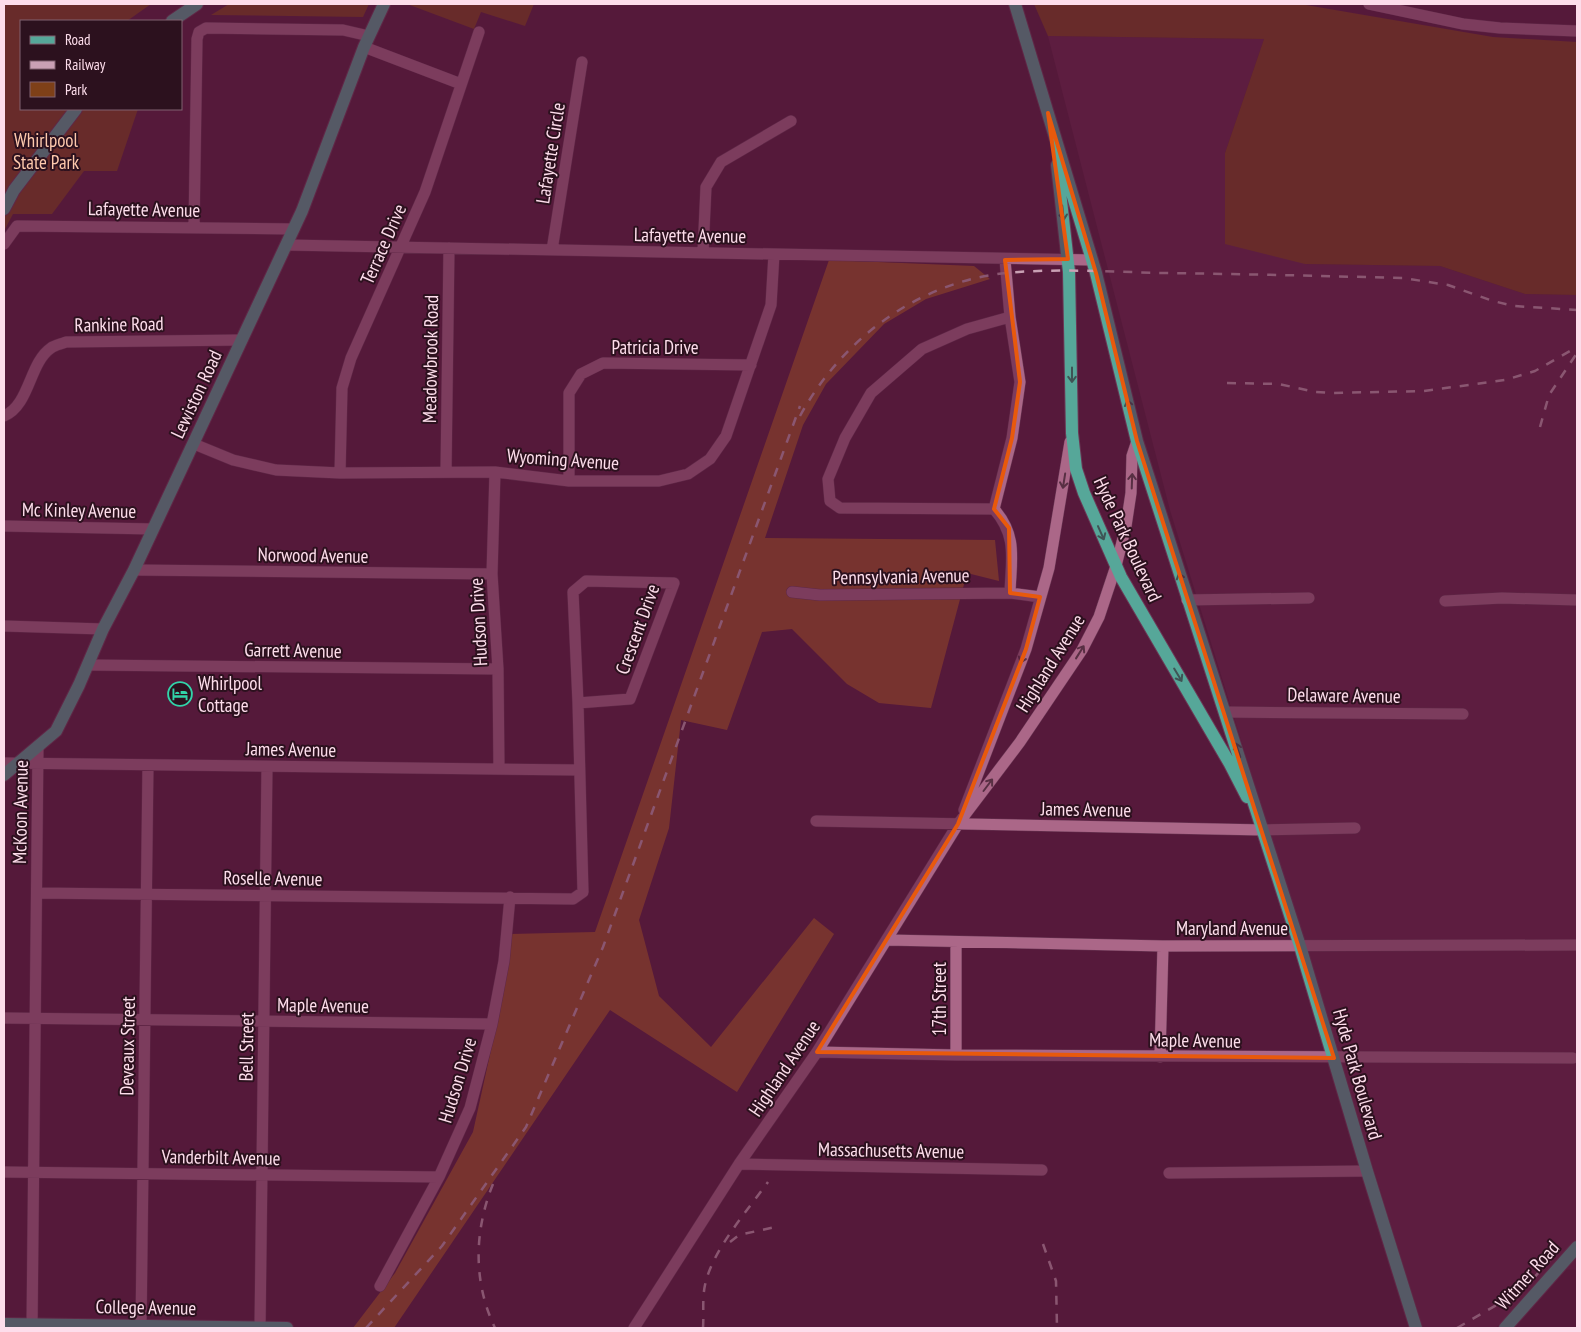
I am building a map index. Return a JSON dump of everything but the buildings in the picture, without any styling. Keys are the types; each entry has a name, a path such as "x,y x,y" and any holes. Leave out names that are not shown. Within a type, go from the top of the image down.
{"main road":[{"path":"173,20 197,4"},
{"name":"Lewiston Road","path":"4,775 56,731 287,245 317,175 366,42 384,4"},
{"name":"Hyde Park Boulevard","path":"1015,4 1092,260 1137,441 1187,600 1264,830 1416,1328"},
{"path":"4,209 14,190 75,110"},
{"name":"Hyde Park Boulevard","path":"1048,113 1061,192 1068,259 1072,329 1072,433 1076,469 1084,493 1116,566 1143,616 1230,764 1264,830"},
{"name":"Witmer Road","path":"1505,1328 1577,1247"},
{"name":"College Avenue","path":"4,1324 32,1327 287,1328"}],"street":[{"path":"1369,4 1463,24 1500,28 1577,31"},
{"path":"194,227 197,38 199,32 206,28 343,30 461,84"},
{"name":"Terrace Drive","path":"340,473 342,388 350,358 401,247 430,178 479,32"},
{"name":"Lafayette Circle","path":"552,250 582,62"},
{"path":"703,252 706,187 721,162 791,120"},
{"name":"Lafayette Avenue","path":"4,244 17,226 294,229"},
{"name":"Lafayette Avenue","path":"287,245 703,252 1004,260 1092,260"},
{"name":"Meadowbrook Road","path":"446,472 449,248"},
{"name":"Wyoming Avenue","path":"194,444 233,460 276,470 340,473 495,472 569,481 659,481 688,474 710,459 726,436 752,365 771,305 774,254"},
{"path":"994,509 1012,438 1020,382 1004,260"},
{"path":"994,509 840,508 830,501 828,479 846,438 871,393 922,348 967,329 1010,316"},
{"name":"Rankine Road","path":"4,416 11,413 18,404 42,358 51,348 66,342 242,340"},
{"name":"Patricia Drive","path":"569,481 569,393 581,374 603,363 752,365"},
{"name":"Highland Avenue","path":"958,824 1026,649 1058,518 1072,433"},
{"name":"Highland Avenue","path":"634,1328 739,1164 817,1052 958,824 1020,742 1082,650 1099,617 1116,566 1126,526 1131,493 1132,456 1137,441"},
{"name":"Hudson Drive","path":"495,472 492,574 498,669 499,769"},
{"path":"994,509 1009,528 1011,544 1010,593"},
{"name":"Mc Kinley Avenue","path":"4,526 152,529"},
{"name":"Norwood Avenue","path":"134,570 492,574"},
{"name":"Crescent Drive","path":"510,897 573,898 583,892 573,592 586,580 674,583 630,699 578,703"},
{"name":"Pennsylvania Avenue","path":"792,592 820,595 1010,593 1040,598"},
{"path":"1187,600 1310,598"},
{"path":"1445,601 1502,598 1577,600"},
{"path":"4,626 103,629"},
{"name":"Garrett Avenue","path":"88,665 498,669"},
{"name":"Delaware Avenue","path":"1225,712 1463,714"},
{"name":"McKoon Avenue","path":"32,1327 38,746"},
{"name":"James Avenue","path":"4,763 578,770"},
{"name":"Deveaux Street","path":"141,1327 148,765"},
{"name":"Bell Street","path":"260,1328 267,767"},
{"name":"James Avenue","path":"816,822 1264,830 1355,828"},
{"name":"Roselle Avenue","path":"37,892 265,896 510,897"},
{"name":"Hudson Drive","path":"380,1286 439,1177 470,1108 492,1024 504,961 510,897"},
{"name":"Maryland Avenue","path":"887,940 1163,946 1577,945"},
{"name":"17th Street","path":"956,942 956,1055"},
{"path":"1160,1057 1163,946"},
{"name":"Maple Avenue","path":"4,1018 492,1024"},
{"name":"Maple Avenue","path":"817,1052 1160,1057 1573,1058"},
{"name":"Massachusetts Avenue","path":"739,1164 1042,1170"},
{"path":"1169,1172 1367,1171"},
{"name":"Vanderbilt Avenue","path":"4,1172 439,1177"}],"highlighted area":[{"path":"1048,113 1096,273 1137,441 1334,1058 817,1052 958,824 1026,649 1040,597 1010,593 1009,528 994,509 1012,438 1020,382 1005,260 1068,259"}],"shaded area":[{"path":"1048,36 1264,39 1225,153 1305,264 1440,266 1525,294 1577,295 1577,1270 1549,1269 1496,1328 1423,1328 1170,510"},
{"path":"829,260 974,266 990,279 926,299 884,324 826,384 803,425 765,538 995,540 999,581 967,573 931,708 879,703 847,684 792,629 762,632 727,730 681,720 669,828 639,920 659,996 711,1047 814,918 834,934 737,1092 610,1010 394,1328 353,1328 395,1273 473,1132 503,995 511,934 595,932"}],"green space":[{"name":"Whirlpool State Park","path":"4,4 151,4 128,20 20,20 20,110 138,110 117,171 84,171 52,214 13,214 4,231"},
{"path":"229,4 369,4 363,17 211,15"},
{"path":"407,4 534,4 525,26 481,12 474,29"},
{"path":"1034,4 1300,4 1493,37 1577,42 1577,295 1525,294 1440,266 1305,264 1225,244 1225,153 1264,39 1048,36"}],"railway":[{"path":"800,416 817,388 838,362 860,339 886,319 913,302 943,288 974,279 1006,273 1085,271 1403,278 1448,285 1493,301 1514,306 1577,310"},
{"path":"1227,383 1279,384 1315,392 1332,393 1424,391 1505,380 1535,371 1577,347"},
{"path":"1540,427 1549,395 1577,353"},
{"path":"366,1328 442,1246 526,1127 603,947 800,406"},
{"path":"703,1328 704,1290 709,1272 722,1245 768,1182"},
{"path":"493,1184 482,1220 479,1256 483,1293 495,1328"},
{"path":"730,1242 739,1235 775,1227"},
{"path":"1043,1244 1056,1281 1057,1328"},
{"path":"1457,1328 1524,1289 1556,1253"}],"place":[{"name":"Whirlpool Cottage","path":"180,694"}]}
